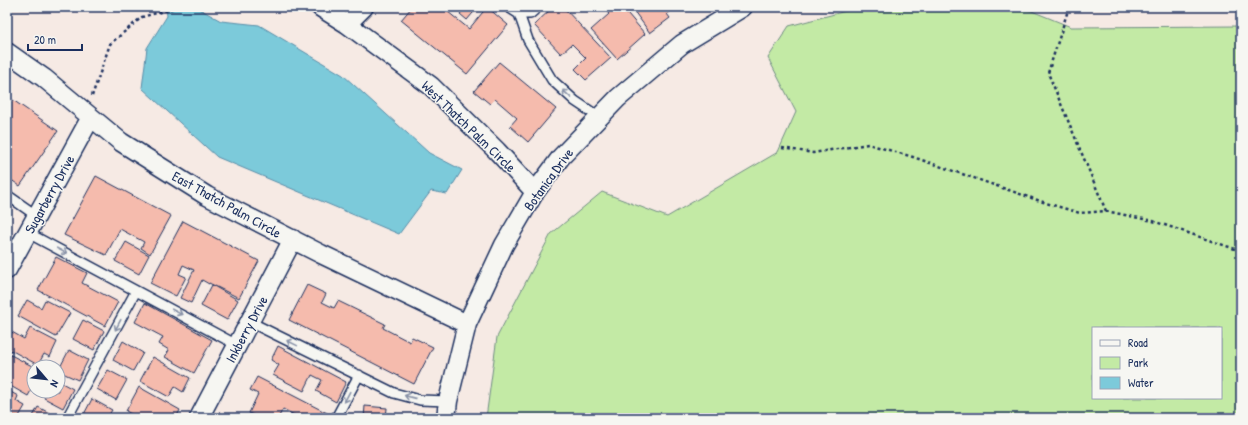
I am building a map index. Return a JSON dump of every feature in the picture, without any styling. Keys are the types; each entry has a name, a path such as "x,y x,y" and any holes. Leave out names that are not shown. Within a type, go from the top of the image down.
{"street":[{"name":"West Thatch Palm Circle","path":"320,7 347,24 431,86 497,151 535,192"},
{"path":"347,24 364,7"},
{"name":"Botanica Drive","path":"447,410 467,324 504,245 535,192 561,157 618,98 682,44 743,7"},
{"name":"East Thatch Palm Circle","path":"7,52 90,109 121,142 207,196 467,324"},
{"name":"Sugarberry Drive","path":"7,270 37,216 90,109"},
{"name":"Inkberry Drive","path":"199,418 293,239"}],"lane":[{"path":"508,7 519,14 530,14 538,7"},
{"path":"519,14 528,40 552,80 575,101 599,117"},
{"path":"7,195 37,216"},
{"path":"28,233 237,345"},
{"path":"67,418 136,291"},
{"path":"250,322 394,393 420,400 447,410"},
{"path":"336,418 359,375"}],"path":[{"path":"90,109 110,44 142,17 178,7"},
{"path":"1069,7 1048,73 1106,211"},
{"path":"782,148 813,153 868,144 913,157 1046,203 1080,212 1106,211 1153,221 1241,251"}],"green space":[{"path":"861,7 1022,7 1071,27 1241,26 1241,418 486,418 497,337 551,234 602,192 667,217 778,152 796,112 768,58 789,26"}],"water":[{"path":"166,7 196,7 221,21 259,25 343,75 429,153 462,170 447,194 431,191 399,234 217,157 142,88 147,48 167,16"}],"building":[{"path":"412,7 442,7 469,29 487,7 508,25 467,74 401,20"},
{"path":"465,7 478,7 467,20 460,14"},
{"path":"553,7 563,7 611,58 586,80 575,69 586,58 572,44 561,54 534,25"},
{"path":"603,7 622,7 645,34 617,59 591,30 609,14"},
{"path":"631,7 676,7 667,14 670,18 650,33"},
{"path":"499,62 556,109 528,142 510,126 517,118 495,99 490,104 474,91"},
{"path":"7,96 58,131 20,186 7,177 7,155 11,149 7,146"},
{"path":"96,176 171,216 150,254 141,248 144,242 120,229 106,255 64,235"},
{"path":"183,221 259,261 239,298 202,280 191,303 180,298 194,270 183,265 179,274 186,277 176,296 150,283"},
{"path":"126,242 149,255 139,274 115,261"},
{"path":"56,257 87,273 82,283 118,302 105,326 38,290"},
{"path":"212,285 238,300 227,320 201,306"},
{"path":"307,285 326,294 322,302 334,308 338,301 385,324 383,328 410,342 412,337 433,347 414,384 289,320"},
{"path":"27,300 41,308 45,300 70,313 56,337 18,316"},
{"path":"145,303 212,340 194,373 165,357 169,350 159,344 163,337 135,322"},
{"path":"83,320 104,331 94,350 73,339"},
{"path":"30,328 57,342 50,357 44,354 41,359 27,359 7,348 7,343 12,332 24,339"},
{"path":"123,341 143,353 133,371 113,360"},
{"path":"278,346 346,382 336,402 316,391 322,380 312,375 304,391 273,375 279,365 271,360"},
{"path":"69,350 88,360 78,380 66,375 66,359 64,359"},
{"path":"7,353 26,363 26,395 7,384"},
{"path":"153,357 190,378 183,392 175,387 169,397 140,381"},
{"path":"108,370 127,380 116,400 97,389"},
{"path":"257,377 327,413 325,418 300,418 283,409 278,418 259,418 249,413 258,394 250,390"},
{"path":"66,385 73,389 63,408 46,399 66,399"},
{"path":"139,387 180,410 176,418 138,418 126,411"},
{"path":"7,390 18,396 16,401 25,406 18,418 7,418"},
{"path":"92,399 112,410 107,418 82,418"},
{"path":"365,406 387,408 386,418 364,418"},
{"path":"38,407 57,417 57,418 32,418"}]}
